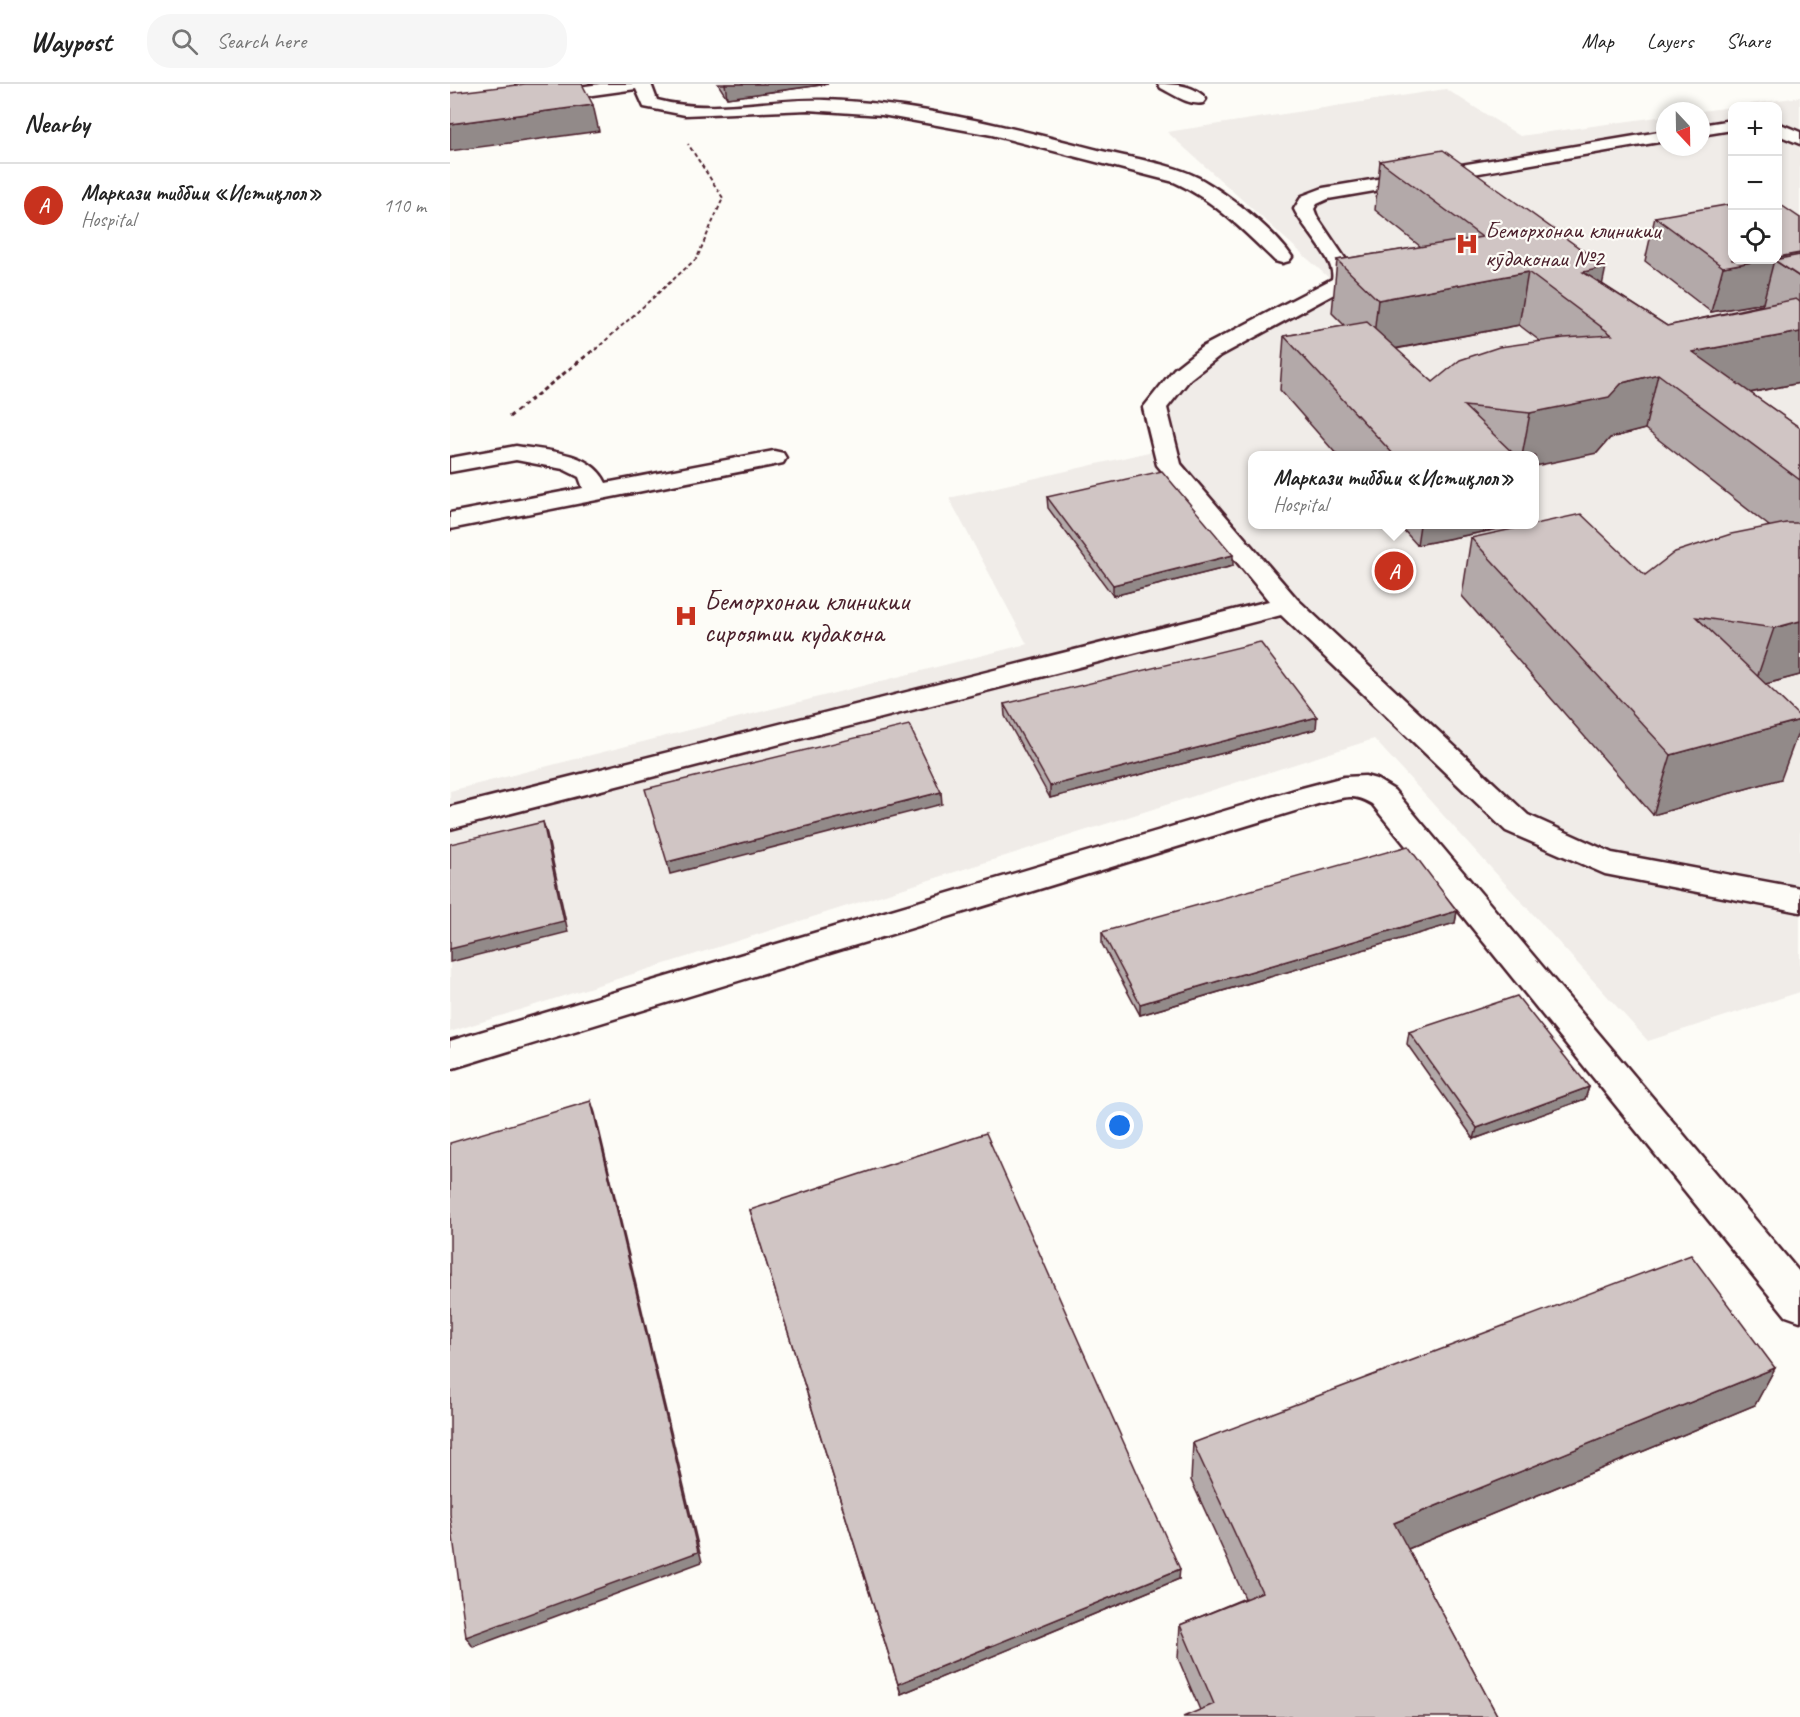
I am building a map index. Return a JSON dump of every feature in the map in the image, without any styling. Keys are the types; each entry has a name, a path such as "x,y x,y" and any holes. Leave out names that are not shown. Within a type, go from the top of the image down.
{"lane":[{"path":"520,100 640,84 651,103 664,109 684,111 809,105 869,107 1026,138 1188,181 1216,196 1248,222 1282,257"},
{"path":"1167,84 1197,99"},
{"path":"1710,129 1728,126"},
{"path":"1782,130 1800,139"},
{"path":"1656,138 1323,194 1309,200 1304,209 1306,215 1313,229 1343,268 1343,279 1340,283 1210,352 1182,374 1155,408 1169,465 1287,605 1517,822 1605,863 1800,900"},
{"path":"450,465 516,453 570,463 589,473 598,493"},
{"path":"450,521 774,458"},
{"path":"450,818 1287,605"},
{"path":"450,1055 1313,795 1344,787 1365,786 1383,797 1800,1303"}],"path":[{"path":"508,417 608,339 697,258 723,198 664,109"}],"shaded area":[{"path":"1446,89 1520,136 1656,117 1656,156 1710,156 1710,110 1728,108 1728,264 1782,264 1782,102 1764,102 1800,97 1800,992 1648,1041 1374,739 450,1032 450,791 1027,644 949,498 1166,448 1150,404 1184,362 1329,278 1167,132"}],"building":[{"path":"525,84 582,84 593,105 450,124 450,93"},
{"path":"1443,150 1606,267 1583,272 1667,326 1796,299 1800,302 1800,332 1693,352 1800,428 1800,480 1658,374 1622,383 1609,397 1530,413 1464,406 1511,451 1390,451 1284,336 1367,322 1433,382 1460,360 1499,347 1564,338 1612,335 1528,272 1378,300 1337,260 1482,237 1380,161"},
{"path":"1728,205 1728,264 1740,264 1723,267 1655,217"},
{"path":"1782,206 1800,218 1800,253 1782,256"},
{"path":"1800,255 1800,277 1780,264 1782,258"},
{"path":"1162,471 1233,555 1113,585 1047,497"},
{"path":"1581,514 1645,575 1675,552 1731,534 1786,523 1800,523 1800,621 1774,628 1696,617 1800,717 1800,720 1671,755 1471,538 1512,529 1539,529 1539,523"},
{"path":"1260,642 1317,717 1050,786 1004,704"},
{"path":"909,725 941,792 667,862 645,789"},
{"path":"543,822 564,921 450,949 450,844"},
{"path":"1408,846 1457,911 1140,1004 1102,932"},
{"path":"1517,996 1589,1087 1477,1128 1409,1032"},
{"path":"591,1101 698,1552 466,1637 450,1514 450,1143"},
{"path":"986,1133 1180,1569 898,1684 750,1210"},
{"path":"1691,1255 1775,1368 1394,1523 1498,1717 1183,1717 1214,1704 1180,1625 1262,1592 1193,1443"}],"place":[{"name":"Беморхонаи клиникии кӯдаконаи №2","path":"1467,244"},
{"name":"Маркази тиббии «Истиқлол»","path":"1394,571"},
{"name":"Беморхонаи клиникии сироятии кудакона","path":"686,616"}]}
